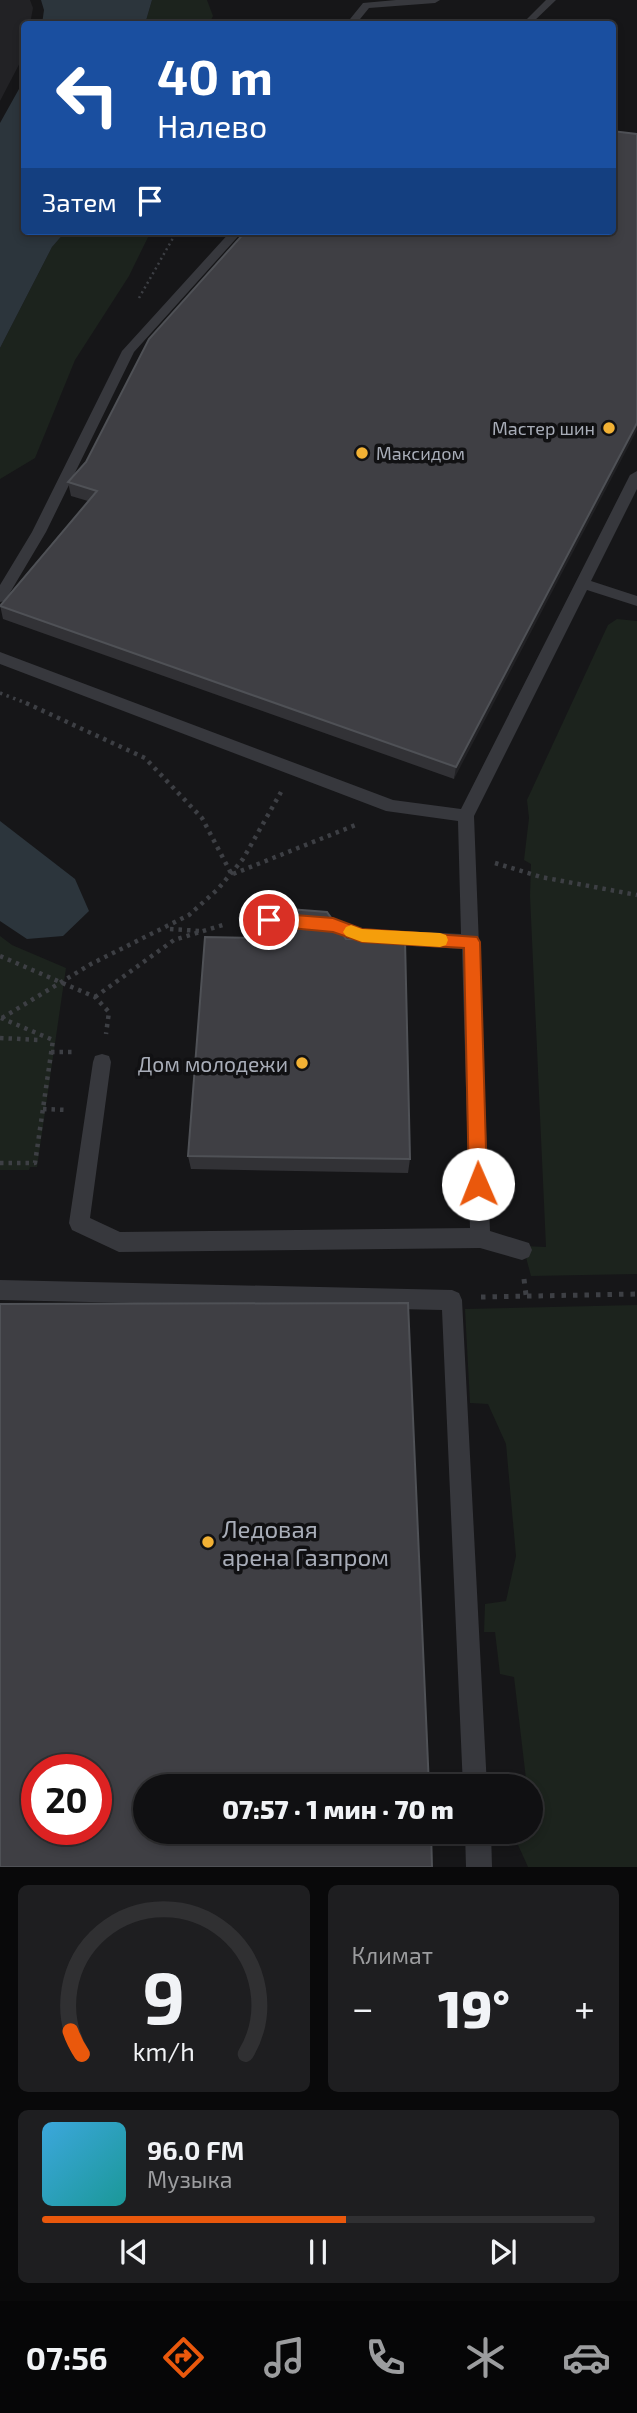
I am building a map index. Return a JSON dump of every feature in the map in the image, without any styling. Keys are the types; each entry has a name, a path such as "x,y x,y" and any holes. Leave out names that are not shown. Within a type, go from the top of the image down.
{"lane":[{"path":"353,21 366,5 435,0"},
{"path":"529,21 551,0"},
{"path":"0,597 38,532 128,351 233,235"},
{"path":"480,1238 466,816 637,475"},
{"path":"582,583 637,601"},
{"path":"0,658 392,806 466,816"},
{"path":"247,918 333,925 362,936 472,942"},
{"path":"102,1062 79,1223 118,1242 480,1238 522,1250"},
{"path":"0,1290 452,1300 474,1774"},
{"path":"478,1844 479,1867"}],"path":[{"path":"0,692 46,710 145,758 202,818 233,875"},
{"path":"1,1017 59,981 123,947 169,929 191,914 233,875 264,828 293,768"},
{"path":"233,875 370,819 392,806"},
{"path":"466,816 488,861 541,877 637,895"},
{"path":"95,997 174,940 247,918"},
{"path":"169,929 203,932"},
{"path":"0,956 95,997 108,1013 102,1062"},
{"path":"0,1163 35,1163 53,1040 1,1017"},
{"path":"0,1038 39,1040"},
{"path":"452,1300 503,1296 637,1294"}],"shaded area":[{"path":"0,0 30,0 33,8 31,21 21,21 21,61 0,101"},
{"path":"41,0 152,0 146,21 42,21 44,10"},
{"path":"152,0 207,0 213,16 210,21 146,21"},
{"path":"21,85 21,235 62,235 52,247 0,348 0,123"},
{"path":"62,235 149,235 129,276 75,360 35,458 0,479 0,348 52,247"},
{"path":"617,619 637,621 637,1274 531,1276 523,1246 546,1247 530,896 531,864 524,860 529,818 527,800 608,625"},
{"path":"0,821 75,879 89,911 63,936 27,939 0,921"},
{"path":"0,936 12,945 66,968 37,1167 30,1167 29,1170 0,1170"},
{"path":"637,1305 637,1867 528,1867 518,1844 543,1844 543,1774 525,1774 514,1677 500,1674 495,1632 484,1632 485,1604 506,1601 516,1556 506,1444 488,1404 470,1403 465,1309"}],"building":[{"name":"Максидом","path":"616,131 637,134 637,423 456,767 0,606 97,491 68,482 86,462 149,339 242,235 616,235"},
{"name":"Дом молодежи","path":"276,908 327,912 346,939 405,940 410,1159 188,1156 205,937 256,938"},
{"name":"Ледовая арена Газпром","path":"408,1303 428,1774 133,1774 133,1844 431,1844 432,1867 0,1867 0,1304"}],"slow traffic":[{"path":"351,932 362,936 440,940"}],"place":[{"name":"Мастер шин","path":"609,428"},
{"name":"Максидом","path":"362,453"},
{"name":"Дом молодежи","path":"302,1063"},
{"name":"Ледовая арена Газпром","path":"208,1542"}],"route":[{"path":"269,920 333,925 362,936 472,942 478,1184"}]}
